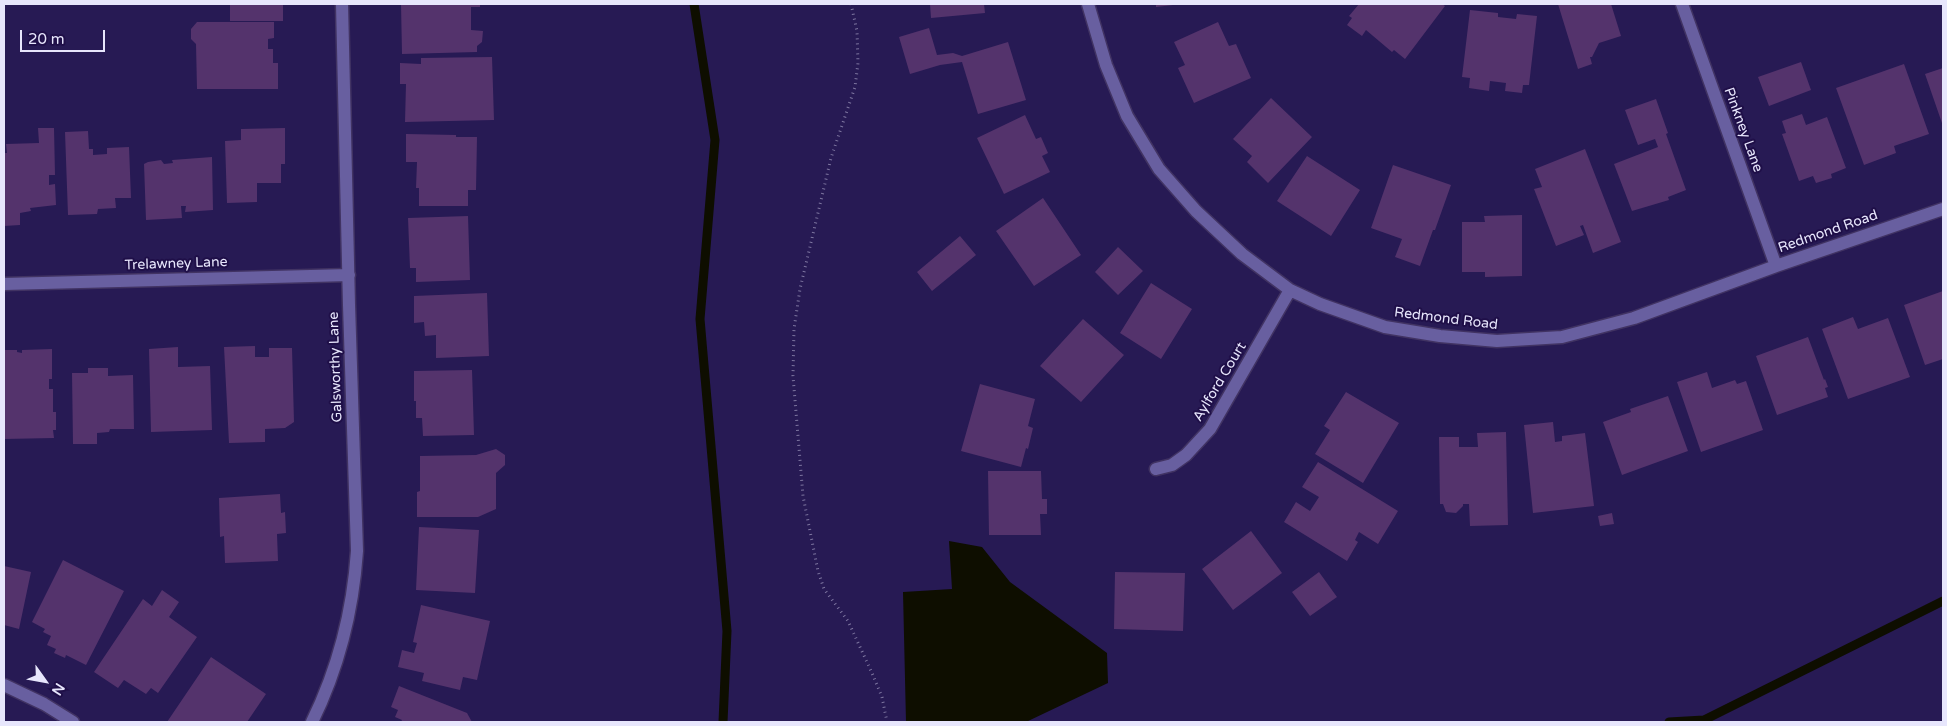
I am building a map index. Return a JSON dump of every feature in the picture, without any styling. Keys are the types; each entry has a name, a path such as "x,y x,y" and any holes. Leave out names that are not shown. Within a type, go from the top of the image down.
{"street":[{"name":"Galsworthy Lane","path":"312,722 324,698 337,659 354,586 357,551 342,4"},
{"name":"Redmond Road","path":"1088,4 1106,65 1127,116 1159,169 1196,212 1242,254 1290,290 1320,304 1385,327 1440,336 1497,342 1562,337 1634,318 1776,266 1943,209"},
{"name":"Pinkney Lane","path":"1682,4 1776,266"},
{"name":"Trelawney Lane","path":"4,284 349,275"},
{"name":"Aylford Court","path":"1156,469 1172,465 1186,456 1210,429 1290,290"},
{"path":"4,685 44,704 73,722"}],"path":[{"path":"851,4 857,31 858,63 855,88 831,158 800,289 794,329 793,376 803,496 818,570 824,589 848,621 872,673 882,697 887,722"}],"shaded area":[{"path":"949,541 982,547 1010,582 1107,653 1108,683 1026,722 906,722 903,592 952,589"}],"building":[{"path":"230,4 283,4 283,21 230,21"},
{"path":"401,4 480,4 480,7 471,7 471,30 483,31 482,42 477,46 477,52 402,54"},
{"path":"930,4 984,4 985,13 931,18"},
{"path":"1156,4 1173,4 1173,5 1156,7"},
{"path":"1359,4 1442,4 1445,6 1405,59 1394,50 1392,52 1366,30 1362,36 1347,25 1352,18 1349,16"},
{"path":"1558,4 1611,4 1621,36 1599,43 1592,57 1590,57 1592,64 1578,69"},
{"path":"1470,10 1498,13 1498,17 1516,19 1517,14 1537,16 1529,85 1523,85 1522,93 1505,91 1506,83 1490,81 1489,91 1469,88 1470,78 1462,77"},
{"path":"197,22 274,22 274,38 268,39 268,49 273,49 273,63 278,63 278,89 197,89 196,44 191,39 191,29"},
{"path":"1218,22 1229,46 1236,44 1251,78 1194,103 1178,68 1185,65 1174,42"},
{"path":"929,28 937,55 953,53 962,56 1008,42 1026,100 978,114 962,62 940,65 910,74 899,37"},
{"path":"492,57 494,120 405,122 406,84 400,84 400,63 421,64 421,58"},
{"path":"1801,62 1811,90 1769,106 1758,77"},
{"path":"1904,64 1929,134 1894,146 1896,153 1864,165 1836,88"},
{"path":"1943,68 1943,126 1925,74"},
{"path":"1271,98 1312,137 1268,183 1247,162 1252,156 1233,139"},
{"path":"1656,99 1686,190 1668,197 1669,200 1632,211 1614,164 1658,147 1655,139 1638,145 1625,110"},
{"path":"1802,114 1806,125 1827,117 1846,168 1831,174 1832,178 1816,183 1813,176 1799,181 1782,134 1786,133 1782,121"},
{"path":"1025,115 1036,139 1041,137 1048,153 1042,156 1050,172 1004,194 977,138"},
{"path":"38,128 54,128 55,175 49,175 49,185 55,184 56,205 30,208 31,211 20,213 20,225 4,226 4,153 7,153 6,144 39,143"},
{"path":"285,128 285,164 281,164 281,183 257,183 257,202 227,203 225,141 241,140 241,129"},
{"path":"88,131 89,149 93,149 93,155 107,154 107,148 129,147 131,198 115,198 116,208 98,209 97,214 68,215 65,132"},
{"path":"406,134 477,137 476,190 468,190 468,206 419,206 419,188 416,188 417,162 406,162"},
{"path":"1585,149 1621,242 1593,253 1583,225 1580,226 1584,235 1556,246 1534,189 1542,187 1535,169"},
{"path":"1307,156 1360,190 1331,236 1277,201"},
{"path":"212,157 213,210 185,212 186,206 181,206 182,218 146,220 144,164 161,160 164,164 173,163 172,160"},
{"path":"1393,165 1451,185 1420,266 1395,257 1402,239 1371,228"},
{"path":"1043,198 1081,255 1034,286 996,231"},
{"path":"1522,215 1522,276 1485,277 1485,272 1462,272 1462,222 1485,222 1484,216"},
{"path":"468,216 470,280 416,282 416,268 410,268 408,218"},
{"path":"960,236 976,255 932,291 917,272"},
{"path":"1118,247 1143,271 1118,295 1095,272"},
{"path":"1151,283 1192,309 1161,359 1120,333"},
{"path":"1943,291 1943,359 1925,365 1904,305"},
{"path":"487,293 489,356 436,358 436,335 425,336 424,322 414,323 414,296"},
{"path":"1853,317 1858,329 1888,318 1910,377 1848,399 1822,329"},
{"path":"1083,319 1124,355 1081,402 1040,366"},
{"path":"1808,337 1828,387 1825,388 1828,397 1777,415 1756,356"},
{"path":"255,346 255,357 269,357 269,348 292,348 294,422 285,428 265,429 265,442 229,443 224,347"},
{"path":"178,347 178,367 210,366 212,430 151,432 149,349"},
{"path":"52,349 52,379 49,379 49,389 53,389 53,412 56,412 56,430 53,430 54,438 4,439 4,350 17,350 17,352 22,353 22,350"},
{"path":"88,368 108,368 108,376 133,375 134,429 110,429 109,432 97,433 97,444 73,444 72,373 88,373"},
{"path":"472,370 474,435 423,436 422,418 416,418 414,371"},
{"path":"1707,372 1712,388 1735,380 1737,384 1746,381 1763,430 1701,452 1677,382"},
{"path":"980,384 1035,399 1028,426 1033,428 1021,467 961,451"},
{"path":"1346,392 1399,423 1363,483 1315,454 1330,430 1324,426"},
{"path":"1668,396 1688,451 1622,475 1603,422 1631,412 1630,409"},
{"path":"1553,422 1555,442 1562,441 1562,436 1585,433 1594,506 1533,513 1524,425"},
{"path":"1506,432 1508,525 1470,526 1469,504 1463,504 1456,513 1446,512 1443,504 1440,504 1439,437 1459,437 1459,447 1478,447 1477,433"},
{"path":"496,449 505,455 505,465 496,473 496,509 478,517 417,517 417,492 420,491 420,456 476,455"},
{"path":"1318,462 1398,511 1378,544 1359,532 1355,540 1358,542 1347,561 1284,522 1296,502 1310,511 1319,497 1302,487"},
{"path":"988,471 1041,471 1042,499 1047,499 1047,514 1040,514 1041,535 989,535"},
{"path":"280,494 281,513 285,512 286,533 277,534 278,561 225,563 224,536 220,537 219,498"},
{"path":"1612,513 1614,524 1600,526 1598,516"},
{"path":"419,527 479,530 475,593 416,590"},
{"path":"1251,531 1282,573 1233,610 1202,569"},
{"path":"63,560 124,591 86,665 66,655 65,658 54,653 56,649 47,645 51,636 43,632 45,629 32,622"},
{"path":"4,566 31,572 19,629 4,625"},
{"path":"1115,572 1185,573 1183,631 1114,629"},
{"path":"1319,572 1337,597 1310,616 1292,592"},
{"path":"162,590 179,602 169,617 197,637 158,693 151,688 146,694 124,680 118,688 94,672 143,599 152,606"},
{"path":"421,605 490,621 477,680 463,677 460,690 422,681 424,673 398,667 402,650 414,653 417,643 413,642"},
{"path":"211,657 266,694 247,722 167,722"},
{"path":"399,686 467,713 472,722 401,722 402,720 395,717 398,710 391,707"}],"waterway":[{"path":"694,4 715,140 700,319 727,631 723,722"},
{"path":"1669,722 1704,720 1943,601"}]}
